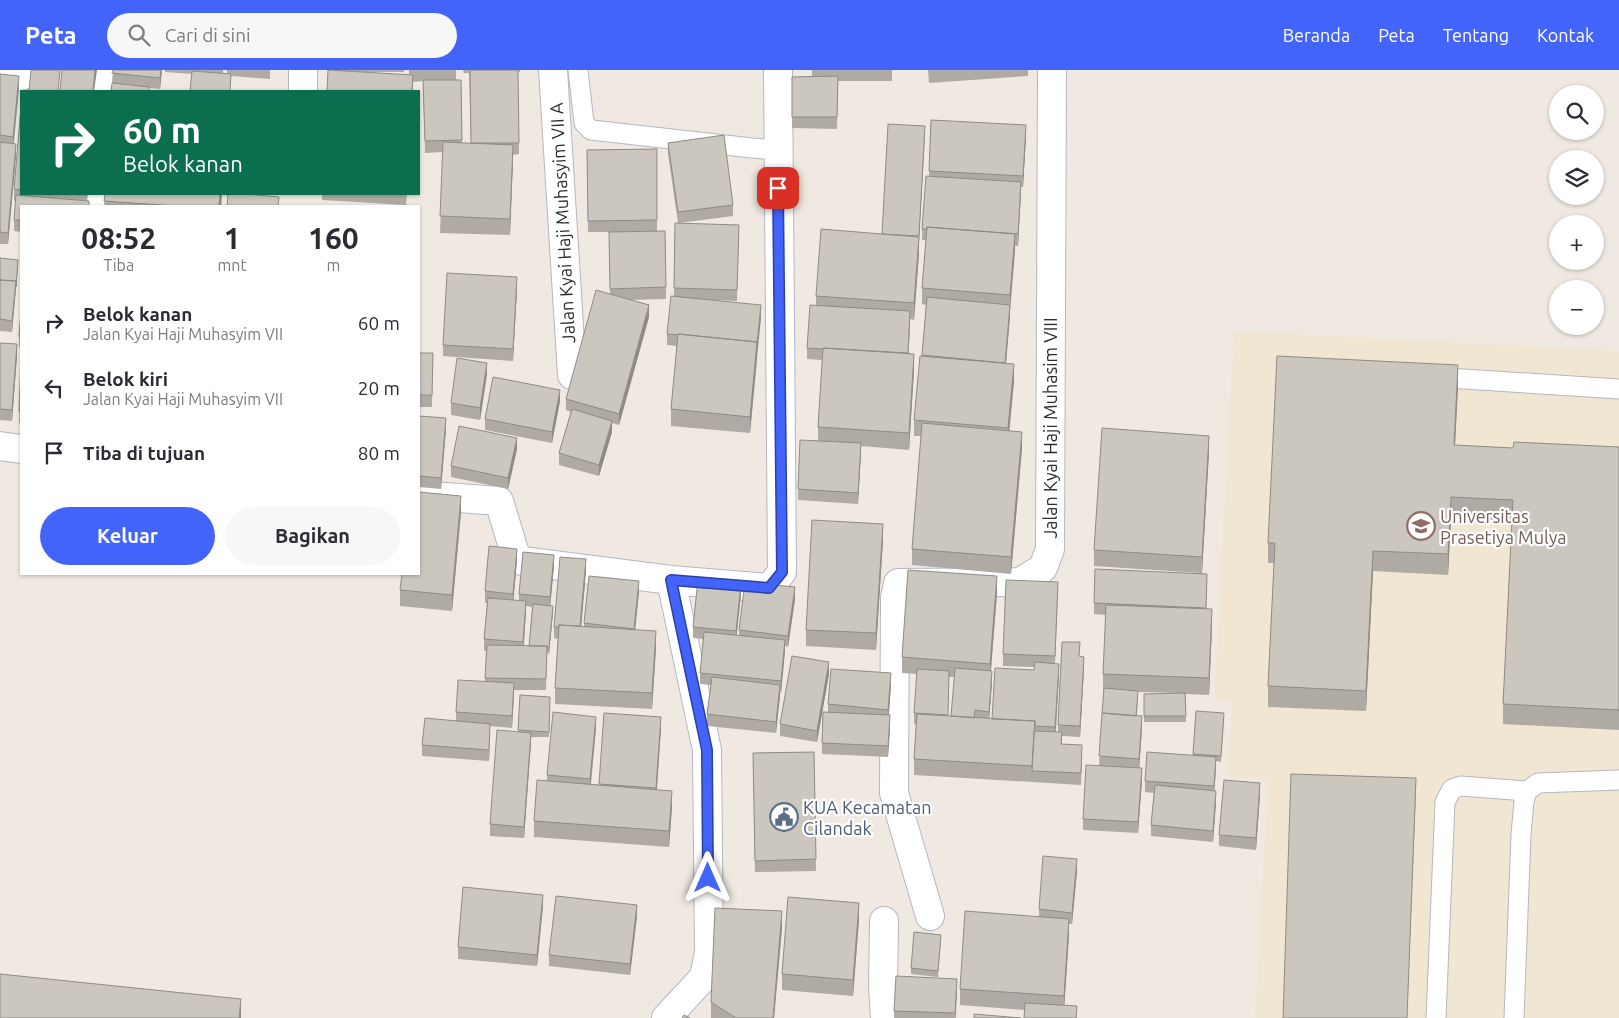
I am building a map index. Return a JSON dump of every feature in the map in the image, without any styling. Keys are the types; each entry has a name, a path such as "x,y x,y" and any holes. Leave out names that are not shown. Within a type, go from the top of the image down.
{"street":[{"path":"0,80 24,75 25,70"},
{"path":"105,90 107,70"},
{"path":"303,70 303,90"},
{"name":"Jalan Kyai Haji Muhasyim VII A","path":"554,70 572,375"},
{"path":"420,495 499,501 516,557 522,561 671,580 769,588 782,572 777,150 778,70"},
{"name":"Jalan Kyai Haji Muhasim VIII","path":"930,916 894,794 895,598 898,583 1020,582 1043,568 1050,549 1052,70"},
{"path":"0,446 20,449"},
{"path":"666,1018 704,977 709,952 707,750 671,580"},
{"path":"884,921 883,987 885,1018"}],"lane":[{"path":"578,70 584,122 592,130 777,150"},
{"path":"1414,376 1619,389"},
{"path":"1514,1018 1521,835 1524,801 1527,791 1538,783 1545,782 1619,780"},
{"path":"1436,1018 1445,802 1452,789 1461,786 1527,791"}],"shaded area":[{"name":"Universitas Prasetiya Mulya","path":"1234,331 1619,351 1619,1018 1255,1018 1268,779 1228,776 1232,702 1214,701"}],"building":[{"path":"31,70 60,70 58,90 29,90"},
{"path":"62,70 95,70 93,90 60,90"},
{"path":"113,70 161,70 160,78 112,73"},
{"path":"328,70 413,75 412,90 327,90"},
{"path":"470,70 518,70 519,143 471,143"},
{"path":"192,71 231,74 230,90 190,90"},
{"path":"0,74 19,76 13,137 0,135"},
{"path":"838,76 837,117 792,117 792,77"},
{"path":"423,80 461,80 462,140 425,141"},
{"path":"112,83 149,87 149,90 111,90"},
{"path":"20,119 20,190 14,189"},
{"path":"931,120 1026,125 1023,176 929,171"},
{"path":"888,124 925,126 919,236 882,234"},
{"path":"724,135 733,205 678,212 668,143"},
{"path":"0,142 16,144 8,233 0,232"},
{"path":"443,142 513,145 510,219 440,216"},
{"path":"657,149 657,220 588,221 587,150"},
{"path":"926,176 1021,182 1018,234 927,227 927,229 922,229"},
{"path":"16,195 89,201 89,205 20,205 20,220 14,220"},
{"path":"105,195 220,195 219,205 161,205 104,201"},
{"path":"228,195 279,197 278,205 227,205"},
{"path":"675,223 739,225 737,290 674,288"},
{"path":"927,227 1015,234 1010,295 922,288"},
{"path":"821,229 919,237 914,303 816,296"},
{"path":"665,231 666,287 610,289 609,232"},
{"path":"0,258 18,260 16,287 16,281 0,280"},
{"path":"447,273 517,277 513,349 443,345"},
{"path":"0,280 16,281 12,321 0,319"},
{"path":"596,290 649,305 619,414 566,399"},
{"path":"671,296 761,305 757,343 667,334"},
{"path":"927,297 1010,305 1005,363 922,355"},
{"path":"810,305 910,311 908,353 807,348"},
{"path":"678,334 757,342 750,417 671,409"},
{"path":"0,343 17,344 12,410 0,409"},
{"path":"823,348 914,354 909,433 818,427"},
{"path":"420,353 433,353 432,395 420,395"},
{"path":"920,356 1014,364 1008,428 914,420"},
{"path":"1277,356 1458,365 1454,445 1513,448 1514,442 1619,447 1619,710 1503,704 1513,500 1451,497 1448,554 1373,551 1366,691 1268,686 1275,543 1268,543"},
{"path":"457,358 487,363 480,408 451,403"},
{"path":"493,377 560,390 552,432 485,419"},
{"path":"572,409 612,421 599,465 559,453"},
{"path":"420,416 446,418 441,478 420,476"},
{"path":"922,423 1022,432 1011,557 912,549"},
{"path":"459,426 517,438 508,478 451,466"},
{"path":"1102,428 1209,436 1202,557 1094,550"},
{"path":"800,440 861,443 858,493 798,489"},
{"path":"420,492 461,496 452,595 400,590 402,575 420,575"},
{"path":"812,520 883,524 876,633 806,630"},
{"path":"489,546 517,549 513,594 485,591"},
{"path":"523,552 554,555 550,597 519,594"},
{"path":"560,557 586,559 580,626 559,625 559,627 554,627"},
{"path":"1095,569 1207,574 1206,608 1094,603"},
{"path":"908,570 997,576 990,664 902,657"},
{"path":"589,576 639,581 634,629 584,623"},
{"path":"698,580 741,584 736,631 693,627"},
{"path":"1006,580 1058,582 1055,656 1003,654"},
{"path":"745,582 795,587 788,636 739,630"},
{"path":"488,598 526,601 523,642 484,639"},
{"path":"533,604 553,606 549,648 547,646 529,646"},
{"path":"1106,605 1212,609 1209,678 1103,674"},
{"path":"559,625 656,631 652,693 555,688"},
{"path":"704,632 785,640 781,681 700,673"},
{"path":"1062,642 1080,642 1079,656 1084,657 1080,726 1058,725"},
{"path":"487,645 547,646 546,679 485,678"},
{"path":"792,656 829,662 817,731 780,724"},
{"path":"1035,662 1059,664 1055,727 1035,726 1035,721 992,719 995,668 1034,670"},
{"path":"955,668 992,671 989,712 975,710 974,718 951,716"},
{"path":"831,669 891,673 888,710 828,704"},
{"path":"917,669 949,671 948,715 914,713"},
{"path":"712,677 780,685 776,722 707,714"},
{"path":"458,680 514,683 512,716 456,712"},
{"path":"1104,688 1138,691 1136,716 1102,713"},
{"path":"1185,693 1186,716 1144,716 1144,694"},
{"path":"520,695 550,697 549,732 518,730"},
{"path":"1196,711 1224,713 1221,756 1193,754"},
{"path":"553,712 596,717 590,779 547,775"},
{"path":"823,712 890,715 888,746 822,743"},
{"path":"604,713 661,717 656,788 599,784"},
{"path":"1102,713 1142,716 1139,759 1099,756"},
{"path":"917,714 1035,721 1032,766 914,759"},
{"path":"425,718 490,724 489,750 422,745"},
{"path":"497,730 531,733 524,827 490,824"},
{"path":"1034,731 1062,732 1061,744 1082,745 1081,773 1032,771"},
{"name":"KUA Kecamatan Cilandak","path":"814,752 816,859 755,861 753,753"},
{"path":"1147,752 1216,757 1214,786 1145,781"},
{"path":"1086,765 1142,768 1138,822 1083,819"},
{"path":"1291,774 1416,778 1407,1018 1283,1018"},
{"path":"537,780 672,791 669,831 534,821"},
{"path":"1224,780 1260,783 1256,838 1219,835"},
{"path":"1155,785 1216,791 1213,831 1151,825"},
{"path":"1043,856 1077,859 1072,913 1039,909"},
{"path":"463,887 543,895 537,955 458,947"},
{"path":"556,896 637,905 630,964 549,955"},
{"path":"788,897 859,903 853,980 782,974"},
{"path":"715,908 782,911 773,1018 736,1018 711,1002"},
{"path":"965,911 1069,919 1064,996 960,989"},
{"path":"914,932 941,935 938,971 911,968"},
{"path":"0,974 241,999 239,1018 0,1018"},
{"path":"896,976 957,979 955,1013 894,1011"},
{"path":"1025,1003 1077,1006 1076,1018 1024,1018"},
{"path":"974,1014 1021,1018 974,1018"}],"place":[{"name":"Universitas Prasetiya Mulya","path":"1421,526"},
{"name":"KUA Kecamatan Cilandak","path":"784,817"}],"route":[{"path":"708,878 707,750 671,580 769,588 782,572 778,188"}]}
